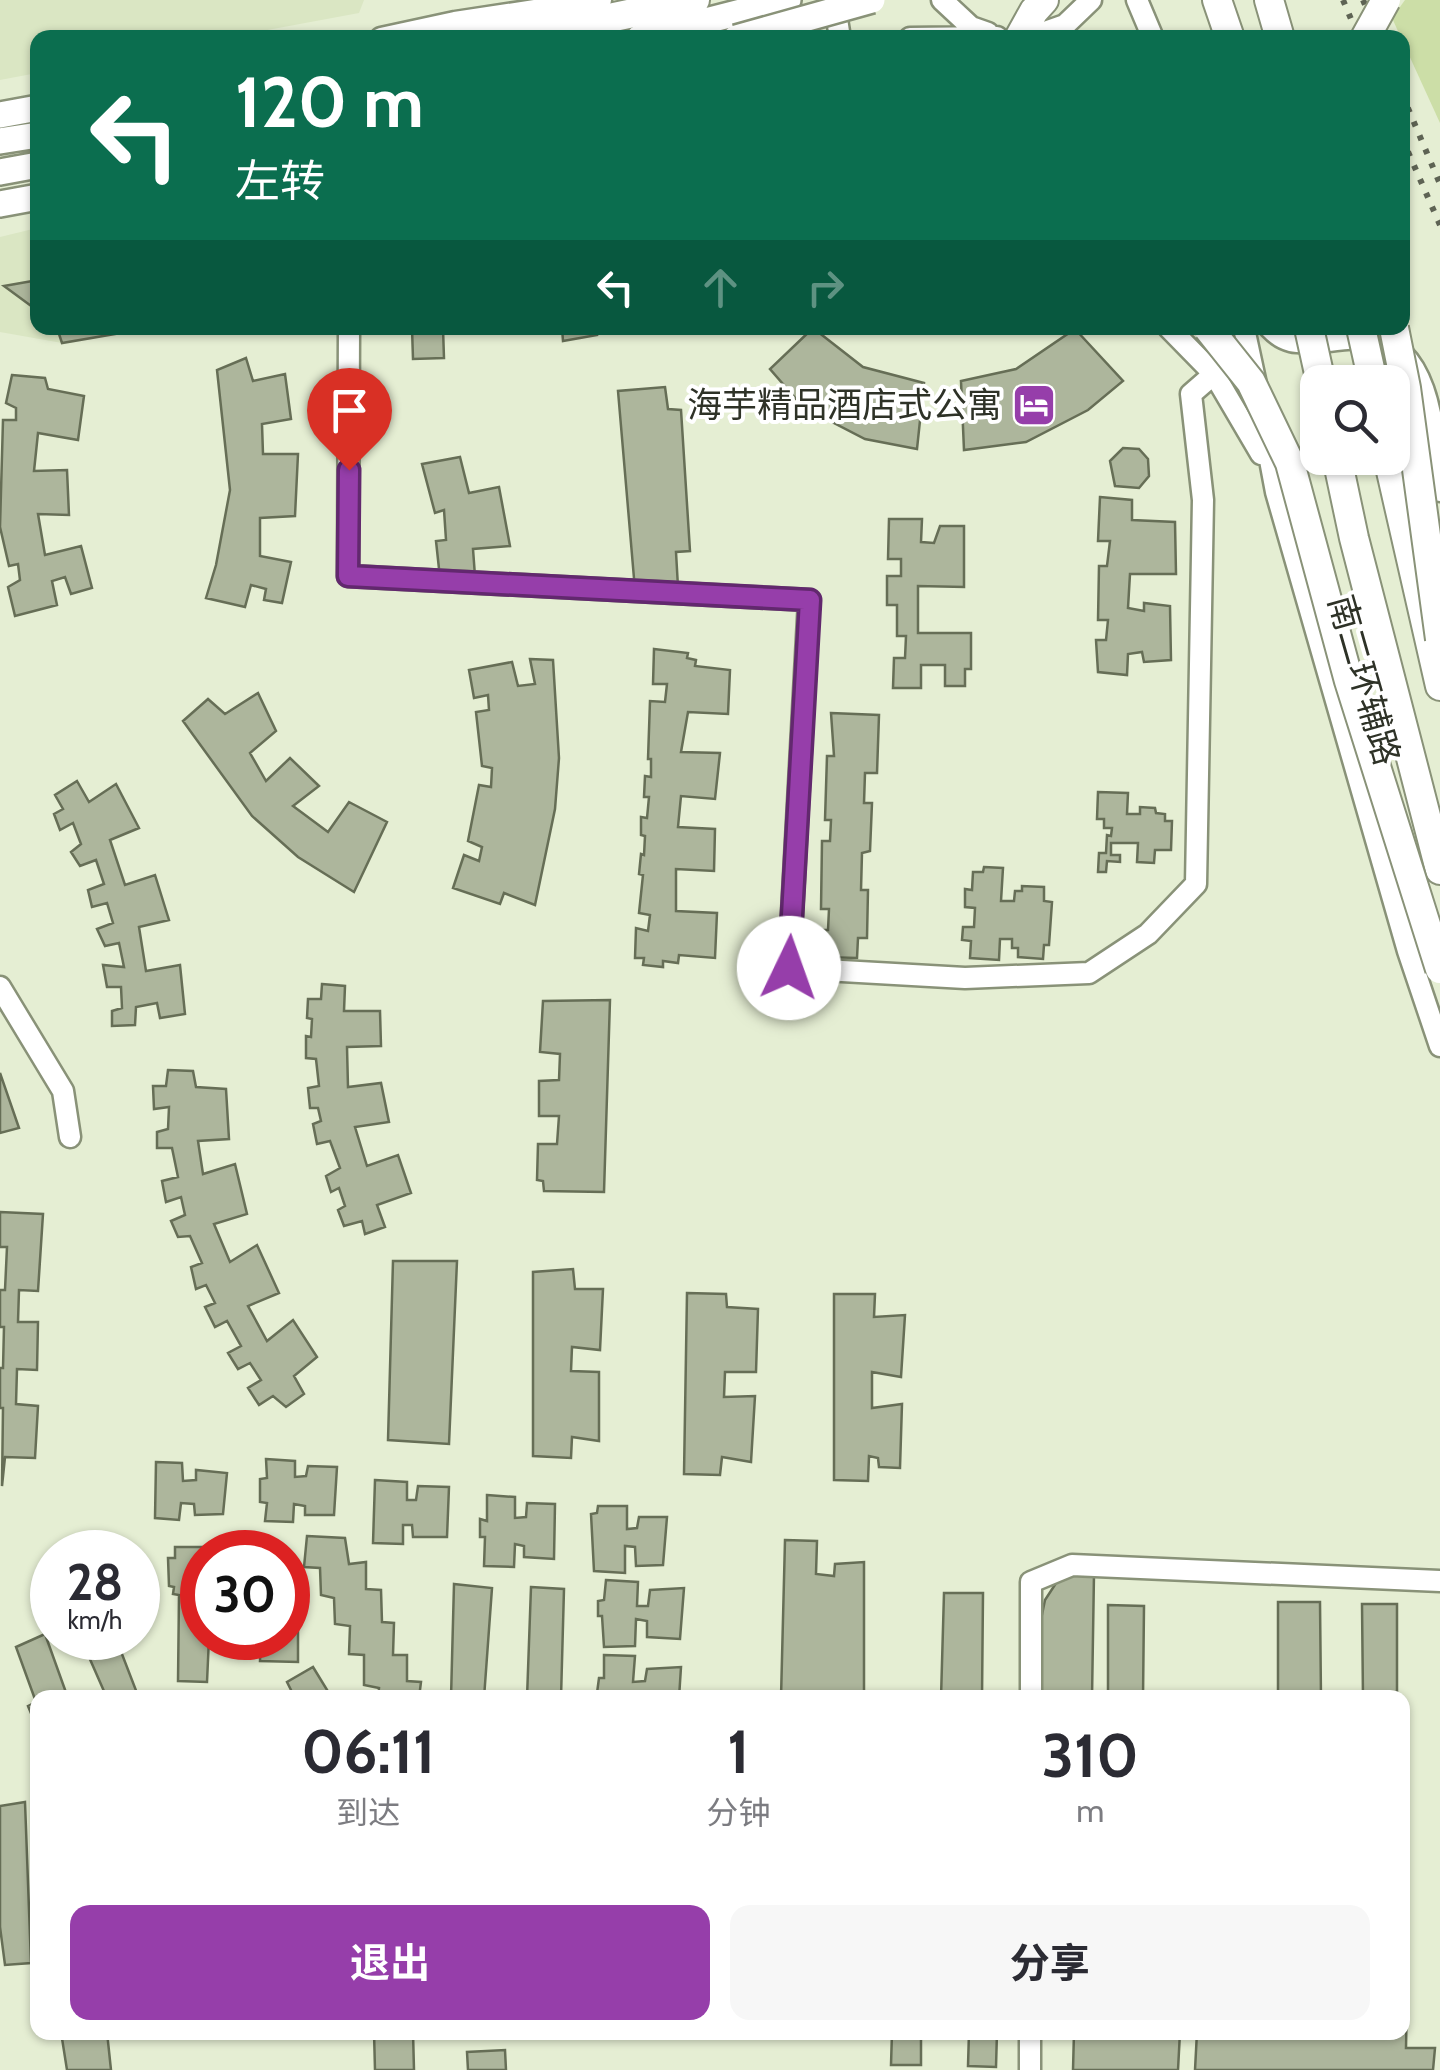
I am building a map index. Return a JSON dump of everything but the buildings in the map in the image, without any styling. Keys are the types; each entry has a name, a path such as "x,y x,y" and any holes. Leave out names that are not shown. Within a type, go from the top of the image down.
{"highway":[{"path":"532,30 695,0"},
{"path":"1034,30 1034,11 1044,0"},
{"path":"1216,0 1218,30"},
{"path":"1216,0 1227,30"},
{"path":"1268,0 1277,30"},
{"path":"1370,30 1386,0"},
{"path":"1214,335 1252,382 1290,463 1349,681 1440,969"},
{"path":"1311,335 1317,365"},
{"path":"1363,335 1370,365"},
{"path":"1395,335 1440,639"},
{"path":"1341,475 1440,870"},
{"path":"1392,475 1440,686"}],"main road":[{"path":"670,30 788,0"},
{"path":"765,30 872,0"},
{"path":"0,115 30,109"},
{"path":"0,141 30,136"},
{"path":"0,172 30,166"},
{"path":"0,204 30,198"}],"street":[{"path":"418,30 601,0"},
{"path":"834,0 839,30"},
{"path":"942,0 979,30"},
{"path":"1052,30 1065,25 1091,0"},
{"path":"1137,0 1149,30"},
{"path":"349,335 348,576 810,600 789,968 965,978 1089,973 1148,934 1196,884 1203,500 1191,394 1214,374"},
{"path":"1175,335 1214,374 1252,436 1276,492"},
{"name":"南二环辅路","path":"1245,335 1276,492 1408,950 1440,1046"},
{"path":"1277,335 1295,343 1375,339 1406,359 1418,374 1428,400 1440,491"},
{"path":"0,988 63,1091 70,1137"},
{"path":"1031,1690 1031,1582 1072,1565 1440,1581"},
{"path":"1030,2040 1030,2070"}],"shaded area":[{"path":"0,0 364,0 359,13 267,30 30,30 30,74 0,80"},
{"path":"1405,0 1440,0 1440,123 1410,57 1410,30 1397,30 1392,18"},
{"path":"30,230 30,335 109,335 62,343 0,332 0,237"}],"railway":[{"path":"1343,0 1356,30"},
{"path":"1363,0 1376,30"},
{"path":"1410,113 1440,184"},
{"path":"1410,156 1440,225"}],"place":[{"name":"海芋精品酒店式公寓","path":"1034,405"}],"route":[{"path":"349,470 348,576 810,600 789,968"}]}
